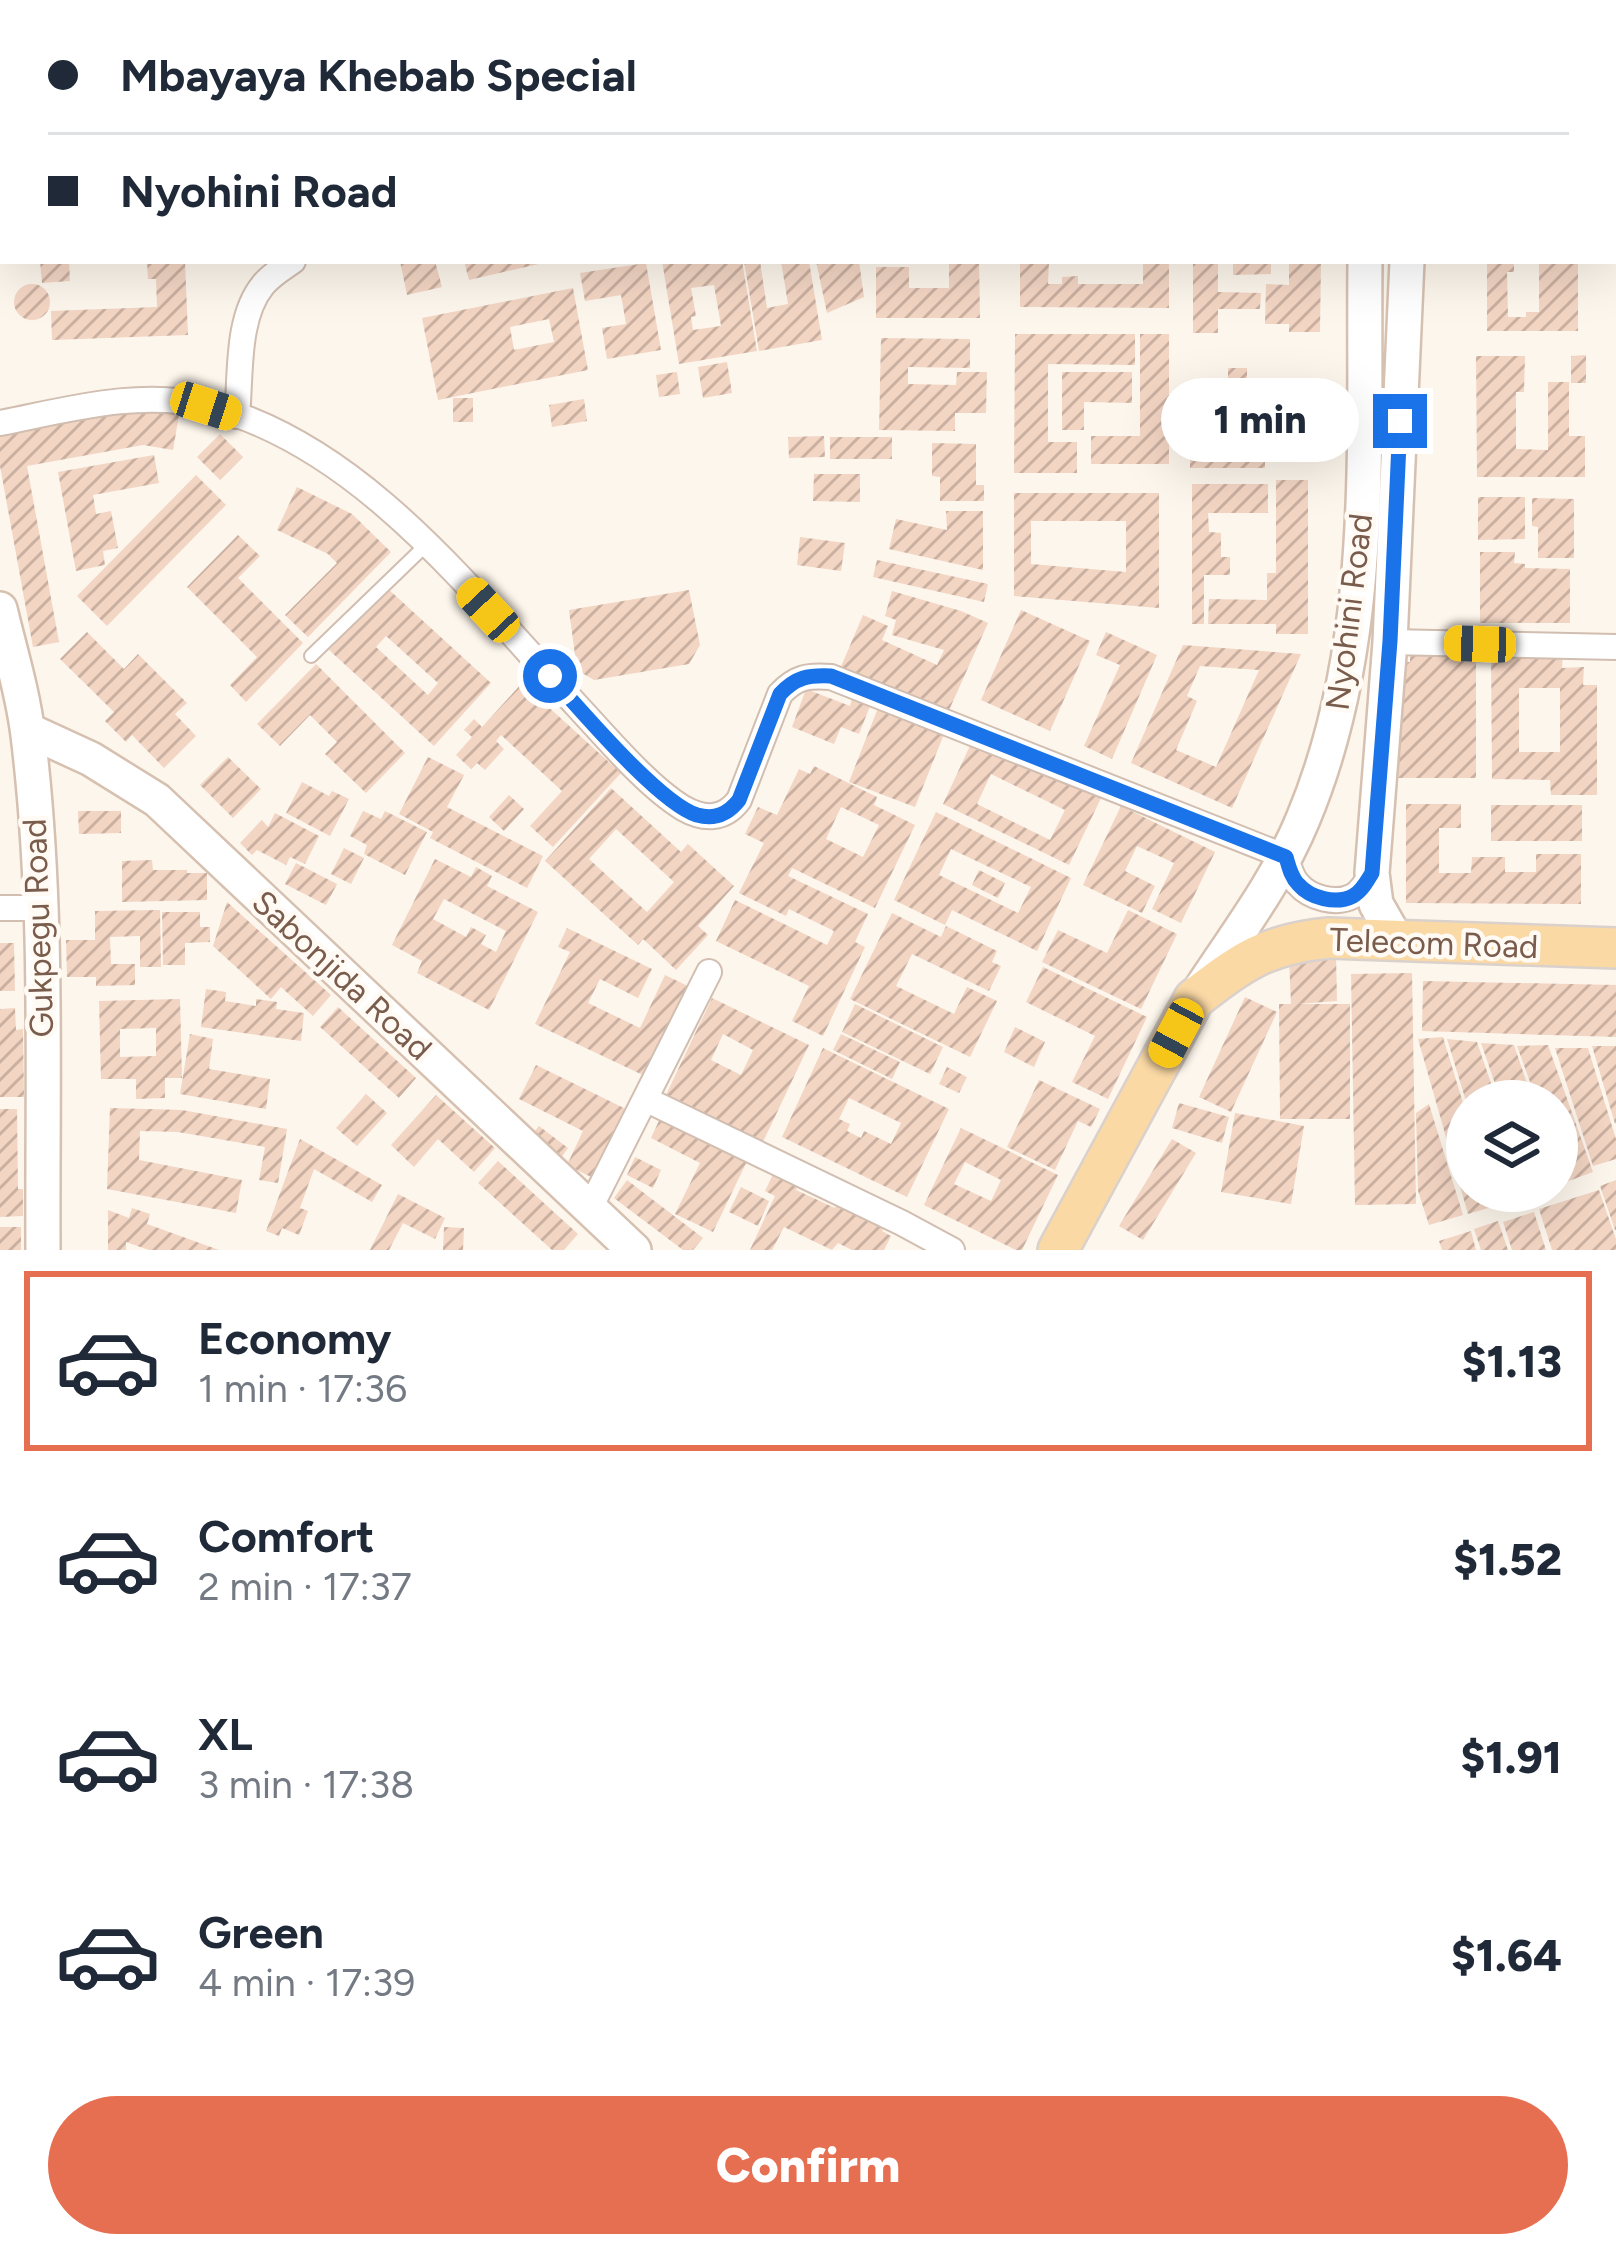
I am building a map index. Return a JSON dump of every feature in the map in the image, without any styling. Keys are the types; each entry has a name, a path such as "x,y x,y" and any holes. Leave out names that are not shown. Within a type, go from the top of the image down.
{"main road":[{"name":"Nyohini Road","path":"1194,999 1286,857 1320,778 1334,730 1355,621 1364,496 1365,264"},
{"name":"Nyohini Road","path":"1396,939 1376,904 1372,873 1390,641 1407,264"},
{"name":"Gukpegu Road","path":"0,609 28,730 40,908 43,1250"},
{"name":"Sabonjida Road","path":"28,730 92,759 157,800 634,1250"},
{"name":"Telecom Road","path":"1058,1250 1194,999 1258,953 1293,941 1329,938 1616,948"}],"street":[{"path":"237,416 251,305 261,287 289,264"},
{"path":"0,423 131,401 188,403 272,430 342,472 427,544 611,743 670,799 698,815 716,817 739,800 780,694 792,681 810,675 831,676 1286,857 1293,879 1311,896 1352,897 1372,873"},
{"path":"1390,641 1616,647"},
{"path":"0,908 40,908"},
{"path":"590,1208 709,972"},
{"path":"645,1100 952,1250"}],"lane":[{"path":"311,656 427,544"}],"building":[{"path":"40,264 69,264 70,281 42,283"},
{"path":"147,264 185,264 188,335 52,340 51,311 157,307 156,279 148,279"},
{"path":"401,264 436,264 442,287 407,295"},
{"path":"465,264 539,264 469,280"},
{"path":"646,264 661,350 607,359 602,328 626,324 621,295 585,301 580,273"},
{"path":"662,264 742,264 757,351 679,364","holes":["714,285 721,326 693,330 691,317 696,316 691,288"]},
{"path":"744,264 760,264 767,308 788,304 781,264 809,264 822,340 759,351"},
{"path":"817,264 859,264 864,297 827,313"},
{"path":"949,264 979,264 980,318 876,318 876,267 909,267 909,288 949,288"},
{"path":"1020,264 1049,264 1048,284 1062,284 1062,277 1078,276 1078,284 1143,284 1143,264 1169,264 1169,308 1020,307"},
{"path":"1193,264 1218,264 1218,292 1261,293 1260,309 1218,309 1218,333 1193,333"},
{"path":"1233,264 1271,264 1271,274 1233,275"},
{"path":"1289,264 1321,264 1320,332 1289,332 1289,324 1265,324 1266,284 1289,285"},
{"path":"1487,264 1514,264 1514,272 1507,272 1508,317 1526,317 1526,312 1539,312 1539,264 1578,264 1578,331 1487,331"},
{"path":"32,284 44,290 50,302 44,314 32,320 20,314 14,302 20,290"},
{"path":"573,288 588,370 438,400 422,318","holes":["549,319 554,342 514,350 510,327"]},
{"path":"1015,334 1135,334 1135,365 1048,364 1048,442 1077,442 1077,473 1014,473"},
{"path":"1140,334 1169,334 1169,464 1091,464 1091,436 1140,436"},
{"path":"881,338 970,339 970,368 908,367 908,384 956,385 957,372 987,372 986,413 955,413 955,431 879,430"},
{"path":"1586,355 1586,383 1571,383 1571,356"},
{"path":"1476,356 1525,356 1524,392 1516,392 1516,449 1548,450 1548,382 1569,382 1569,436 1585,436 1585,477 1477,477"},
{"path":"727,362 732,393 703,398 698,367"},
{"path":"1228,368 1247,368 1247,389 1228,389"},
{"path":"677,372 680,394 659,397 656,375"},
{"path":"1062,372 1132,372 1132,403 1084,402 1084,430 1062,430"},
{"path":"453,398 473,398 473,422 453,422"},
{"path":"584,399 587,421 552,427 549,405"},
{"path":"137,408 179,415 173,450 143,445 27,466 59,642 33,647 0,466 0,433"},
{"path":"220,434 243,457 220,480 197,457"},
{"path":"824,436 825,457 789,458 788,437"},
{"path":"1190,436 1211,437 1212,444 1265,444 1265,468 1190,468"},
{"path":"830,437 892,437 892,459 830,459"},
{"path":"932,443 976,444 976,485 984,485 984,501 940,501 940,477 932,476"},
{"path":"154,455 159,483 93,495 96,514 111,511 118,548 103,551 105,565 76,571 58,472"},
{"path":"814,474 860,474 860,502 813,501"},
{"path":"196,475 226,505 107,626 77,596"},
{"path":"1276,480 1308,480 1308,634 1276,634 1276,624 1208,624 1209,599 1267,600 1267,573 1276,573"},
{"path":"1192,484 1268,484 1268,513 1208,513 1209,532 1221,533 1221,557 1230,557 1230,575 1204,575 1204,624 1192,624"},
{"path":"297,487 352,514 391,552 308,637 285,615 337,563 277,530"},
{"path":"1014,493 1159,493 1159,608 1014,596","holes":["1031,521 1126,521 1126,572 1031,564"]},
{"path":"1478,497 1525,497 1525,539 1478,540"},
{"path":"1532,498 1574,499 1574,558 1538,558"},
{"path":"946,511 983,511 983,570 889,549 896,519 947,530"},
{"path":"238,535 260,556 238,578 303,643 246,702 230,685 257,657 187,587"},
{"path":"800,537 845,543 841,571 797,565"},
{"path":"1480,552 1515,552 1514,563 1525,564 1525,568 1570,569 1570,623 1480,623"},
{"path":"877,560 988,584 984,602 873,577"},
{"path":"386,587 491,683 434,746 329,650","holes":["386,636 438,683 428,695 376,647"]},
{"path":"689,590 700,645 689,664 594,680 577,670 569,610"},
{"path":"892,591 988,623 946,717 840,669 863,615 888,626 882,640 937,665 944,650 892,635 896,620 885,616"},
{"path":"1021,610 1090,641 1050,731 981,700"},
{"path":"87,632 124,669 138,654 187,703 175,714 196,736 164,768 132,735 126,742 105,721 114,712 60,659"},
{"path":"1106,632 1157,655 1112,759 1084,746 1120,665 1096,655"},
{"path":"1183,645 1301,654 1232,808 1131,763","holes":["1200,666 1259,670 1216,767 1176,750 1197,701 1187,696"]},
{"path":"1410,651 1476,652 1476,778 1396,778 1396,662 1410,662"},
{"path":"1491,651 1563,651 1562,668 1584,667 1583,685 1597,685 1597,795 1551,795 1550,780 1492,779","holes":["1519,688 1560,688 1560,752 1519,752"]},
{"path":"316,664 405,753 366,793 325,754 337,742 310,715 280,746 257,724"},
{"path":"522,683 621,773 553,847 530,826 562,791 501,735 496,741 504,749 485,770 477,763 471,769 456,755 472,737 464,730 474,719 482,727"},
{"path":"806,689 850,706 852,699 870,706 859,734 841,727 834,744 792,727"},
{"path":"878,708 944,734 915,807 849,782"},
{"path":"975,735 1102,796 1069,865 943,804","holes":["991,774 1065,810 1050,840 977,804"]},
{"path":"228,757 261,789 233,818 200,785"},
{"path":"428,757 464,775 447,807 543,856 527,888 430,838 433,832 399,814"},
{"path":"814,766 877,797 874,805 915,825 875,908 792,868 788,876 868,914 855,942 865,947 823,1036 792,1021 809,986 716,941 735,900 827,945 834,931 789,909 786,916 739,893 764,843 745,834 758,807 777,815 799,769 810,774","holes":["841,807 879,825 863,857 826,839"]},
{"path":"302,782 329,796 332,791 349,799 330,836 286,813"},
{"path":"611,788 681,852 688,844 734,886 698,926 708,935 676,970 643,939 638,945 545,861","holes":["616,829 674,882 647,912 589,859"]},
{"path":"509,795 524,809 504,831 489,817"},
{"path":"1406,804 1461,804 1461,828 1439,828 1439,873 1471,873 1472,857 1505,857 1505,872 1536,872 1536,854 1581,854 1581,904 1406,903"},
{"path":"1491,805 1582,805 1582,841 1491,841"},
{"path":"1121,806 1215,852 1181,923 1152,909 1174,863 1137,846 1125,871 1155,886 1142,913 1083,885"},
{"path":"78,811 121,811 121,833 79,834"},
{"path":"363,811 381,819 385,811 427,832 405,875 364,854 367,845 350,836"},
{"path":"936,812 1071,878 1037,951 952,910 945,925 894,900","holes":["951,849 1031,887 1018,913 939,875"]},
{"path":"275,813 319,836 305,864 290,857 286,865 257,850 252,855 240,843 262,820 268,827"},
{"path":"344,848 364,858 351,884 331,874"},
{"path":"435,859 471,877 476,867 492,876 487,886 538,912 489,1010 417,973 422,961 392,945","holes":["444,899 506,931 496,952 481,944 486,935 471,927 466,937 433,919"]},
{"path":"152,860 153,870 207,873 207,900 122,902 122,861"},
{"path":"296,863 337,884 326,905 285,884"},
{"path":"979,870 1005,883 998,898 972,885"},
{"path":"227,902 331,995 313,1016 281,987 271,999 213,946"},
{"path":"160,910 161,967 140,967 140,936 110,937 111,964 135,964 135,985 96,986 96,977 67,977 66,940 95,940 95,911"},
{"path":"1128,910 1177,934 1141,1009 1042,962 1058,930 1107,953"},
{"path":"162,912 200,912 200,927 210,927 210,942 185,943 185,965 163,965"},
{"path":"892,913 941,937 946,926 997,951 992,962 1001,966 989,991 912,954 896,986 954,1014 967,987 997,1001 970,1057 850,999"},
{"path":"567,928 652,969 638,998 600,979 588,1003 640,1028 665,975 690,987 647,1077 535,1024 570,952 558,947"},
{"path":"0,943 14,943 15,991 0,991"},
{"path":"1336,955 1337,1001 1298,1004 1350,1004 1350,1119 1280,1119 1279,1004 1291,1004 1289,958"},
{"path":"1043,967 1147,1017 1108,1099 1072,1082 1095,1036 1026,1002"},
{"path":"1412,973 1416,1204 1355,1205 1351,974"},
{"path":"1423,981 1616,985 1616,1037 1422,1031"},
{"path":"206,989 226,992 225,1001 256,1006 256,999 277,1002 276,1009 304,1013 301,1041 201,1027"},
{"path":"1245,997 1277,1012 1231,1112 1199,1097"},
{"path":"712,998 809,1045 761,1146 664,1099","holes":["723,1034 753,1050 741,1075 711,1060"]},
{"path":"180,999 182,1078 165,1078 165,1098 136,1099 136,1079 101,1079 99,1001","holes":["156,1028 156,1056 120,1057 120,1029"]},
{"path":"855,1004 943,1047 930,1074 842,1032"},
{"path":"338,1007 416,1078 399,1098 320,1027"},
{"path":"15,1008 16,1030 23,1029 24,1097 0,1097 0,1009"},
{"path":"1015,1027 1045,1042 1034,1067 1004,1052"},
{"path":"190,1034 213,1039 209,1069 270,1079 266,1109 180,1094"},
{"path":"841,1034 900,1062 892,1079 833,1050"},
{"path":"1443,1037 1456,1080 1446,1080 1446,1137 1418,1039"},
{"path":"1447,1039 1477,1042 1490,1080 1460,1080"},
{"path":"1481,1043 1514,1045 1526,1080 1494,1080"},
{"path":"1548,1045 1560,1080 1529,1080 1517,1046"},
{"path":"1592,1046 1616,1046 1615,1124"},
{"path":"823,1048 949,1109 907,1197 782,1137","holes":["849,1098 901,1123 891,1144 864,1131 861,1138 847,1131 850,1124 839,1119"]},
{"path":"1555,1048 1588,1048 1616,1139 1616,1159 1593,1166 1578,1119 1578,1080 1565,1080"},
{"path":"536,1065 630,1111 597,1180 567,1165 583,1131 519,1099"},
{"path":"947,1067 967,1077 959,1093 939,1084"},
{"path":"1039,1080 1100,1109 1091,1127 1078,1121 1055,1170 1007,1147"},
{"path":"366,1094 387,1113 357,1146 336,1128"},
{"path":"436,1095 495,1148 474,1172 438,1139 414,1167 391,1145"},
{"path":"1179,1103 1229,1117 1222,1143 1172,1128"},
{"path":"1429,1104 1446,1160 1446,1212 1463,1215 1429,1225 1418,1191 1416,1113"},
{"path":"110,1108 182,1110 287,1129 278,1183 259,1180 265,1147 178,1132 140,1131 139,1160 242,1180 236,1213 107,1189"},
{"path":"0,1109 17,1109 23,1216 0,1217"},
{"path":"663,1112 750,1155 713,1232 675,1214 700,1163 651,1138"},
{"path":"1235,1113 1304,1126 1291,1204 1221,1192"},
{"path":"539,1126 568,1148 555,1166 525,1143"},
{"path":"961,1128 1058,1175 1022,1250 924,1205","holes":["965,1162 1001,1180 991,1201 954,1184"]},
{"path":"1578,1130 1593,1172 1578,1178"},
{"path":"300,1139 382,1185 372,1202 314,1169 300,1208 308,1211 299,1235 282,1228 279,1236 266,1231"},
{"path":"1172,1139 1196,1153 1143,1240 1119,1226"},
{"path":"635,1157 661,1170 653,1188 627,1175"},
{"path":"498,1161 578,1234 564,1250 552,1250 478,1183"},
{"path":"776,1168 801,1180 796,1190 835,1208 839,1198 887,1221 882,1231 891,1236 884,1250 852,1250 838,1243 832,1250 784,1227 772,1250 750,1250 775,1196 765,1191"},
{"path":"627,1180 703,1238 693,1250 683,1250 614,1198"},
{"path":"1616,1180 1616,1230 1615,1230 1600,1186"},
{"path":"741,1187 769,1201 758,1226 729,1212"},
{"path":"1599,1190 1616,1250 1552,1250 1540,1212 1578,1212 1578,1197"},
{"path":"398,1194 445,1218 435,1239 403,1223 389,1250 370,1250"},
{"path":"132,1208 150,1214 147,1224 219,1250 149,1250 126,1242 126,1250 108,1250 108,1210 129,1218"},
{"path":"1534,1212 1546,1250 1512,1250 1503,1222"},
{"path":"1498,1221 1508,1250 1481,1250 1474,1229"},
{"path":"0,1227 21,1227 21,1250 0,1250"},
{"path":"444,1227 464,1228 463,1250 443,1250"},
{"path":"1471,1231 1476,1250 1442,1250 1439,1241"}],"route":[{"path":"550,676 670,799 698,815 716,817 739,800 780,694 792,681 810,675 831,676 1286,857 1293,879 1311,896 1352,897 1372,873 1390,641 1400,421"}]}
